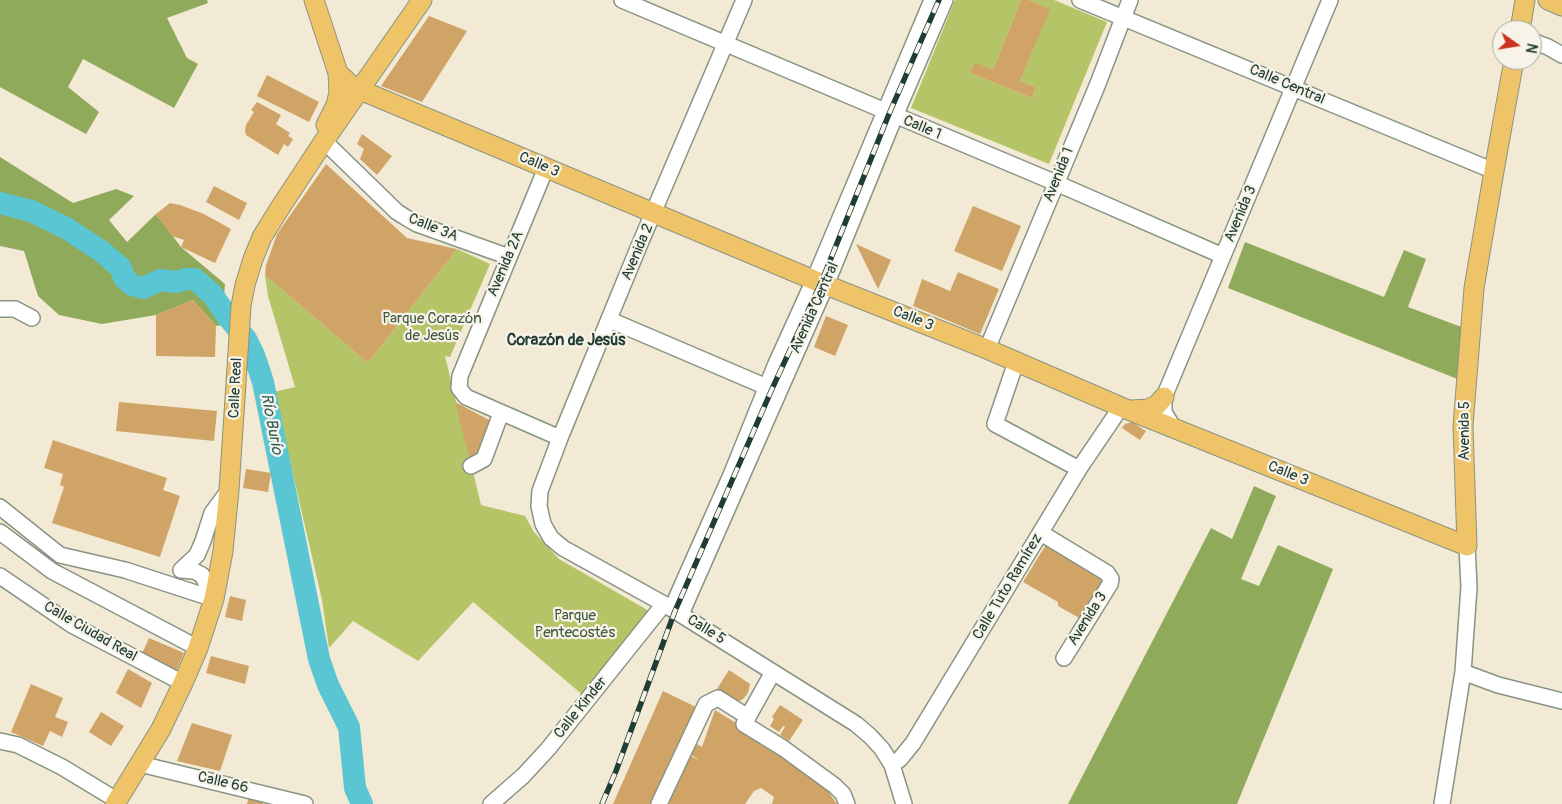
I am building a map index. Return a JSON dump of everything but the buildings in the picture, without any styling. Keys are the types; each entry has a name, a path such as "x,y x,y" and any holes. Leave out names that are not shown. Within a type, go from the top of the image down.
{"main road":[{"path":"314,0 338,73 339,92 336,105 324,131 324,141"},
{"name":"Calle Real","path":"116,802 161,729 198,648 214,599 223,551 229,490 241,306 250,267 262,237 324,141 361,91 422,0"},
{"path":"1522,20 1525,0"},
{"path":"1548,0 1562,6"},
{"name":"Avenida 5","path":"1467,546 1464,426 1465,390 1474,288 1512,70"},
{"name":"Calle 3","path":"338,73 346,83 361,91 654,214 987,349 1173,428 1467,546"},
{"path":"1126,408 1148,409 1156,405 1164,397"}],"street":[{"name":"Calle 1","path":"622,0 1056,183 1223,256"},
{"name":"Avenida 2","path":"539,506 540,490 560,438 744,0"},
{"name":"Avenida Central","path":"672,609 731,475 820,282 890,114 932,0"},
{"name":"Avenida Central","path":"890,114 945,0"},
{"name":"Calle Central","path":"1080,0 1494,171"},
{"name":"Avenida 1","path":"987,349 1130,0"},
{"name":"Avenida 3","path":"1164,397 1330,0"},
{"path":"1542,45 1562,55"},
{"name":"Calle 3A","path":"324,141 397,212 417,224 509,257"},
{"name":"Avenida 2A","path":"501,413 466,397 459,388 460,376 546,168"},
{"path":"0,309 15,309 32,318"},
{"path":"610,320 772,389"},
{"path":"1016,362 995,424 1079,469"},
{"path":"1164,397 1164,412 1173,428"},
{"name":"Calle Tuto Ramírez","path":"892,765 900,759 913,743 1079,469 1126,408"},
{"path":"471,466 484,459 501,413 560,438"},
{"path":"214,599 202,575 194,571 181,570 197,555 204,541 212,513 229,490"},
{"name":"Calle 5","path":"539,506 543,524 551,538 563,548 672,609 856,724 882,749 892,765 904,804"},
{"path":"0,507 60,554 125,570 214,599"},
{"path":"0,532 52,571 198,648"},
{"name":"Avenida 3","path":"1041,533 1107,573 1111,579 1110,584 1064,658"},
{"name":"Avenida 5","path":"1442,804 1463,672 1469,587 1467,546"},
{"name":"Calle Ciudad Real","path":"0,576 72,624 183,683"},
{"name":"Calle Kinder","path":"491,804 523,776 672,609"},
{"path":"774,672 744,724 783,748 835,786 843,794 847,804"},
{"path":"1463,672 1498,685 1562,701"},
{"path":"659,804 706,704 718,698 748,716"},
{"path":"0,741 18,745 62,767 116,802"},
{"name":"Calle 66","path":"140,764 306,804"}],"green space":[{"path":"0,0 207,0 208,3 167,18 187,58 198,64 174,108 83,59 68,87 99,112 86,134 0,87"},
{"path":"955,0 1021,0 993,70 975,63 970,73 1032,98 1036,87 1020,81 1049,9 1029,0 1054,0 1107,22 1049,164 911,108"},
{"path":"0,157 73,203 116,189 134,196 109,220 127,242 156,214 181,247 225,284 222,325 216,326 193,300 156,315 102,324 59,315 38,296 24,251 0,246"},
{"path":"1245,242 1384,297 1404,250 1426,259 1408,307 1464,328 1460,380 1228,288"},
{"path":"457,249 490,264 450,357 445,356 481,505 525,516 534,532 559,559 656,615 584,696 473,602 418,661 353,621 329,648 322,600 274,392 295,387 268,296 265,275 368,363"},
{"path":"1254,486 1276,496 1241,579 1259,586 1278,545 1333,569 1237,804 1068,804 1211,528 1232,539"}],"waterway":[{"name":"Río Burío","path":"0,203 31,211 66,228 101,251 121,268 124,278 132,285 143,288 160,280 176,282 195,279 213,295 246,339 254,355 263,382 319,659 328,685 349,727 355,788 362,804"}],"railway":[{"path":"602,804 675,611 772,389 821,283 889,114 939,0"}],"district":[{"name":"Corazón de Jesús","path":"566,341"}],"park label":[{"name":"Parque Corazón de Jesús","path":"432,328"},
{"name":"Parque Pentecostés","path":"575,624"}]}
